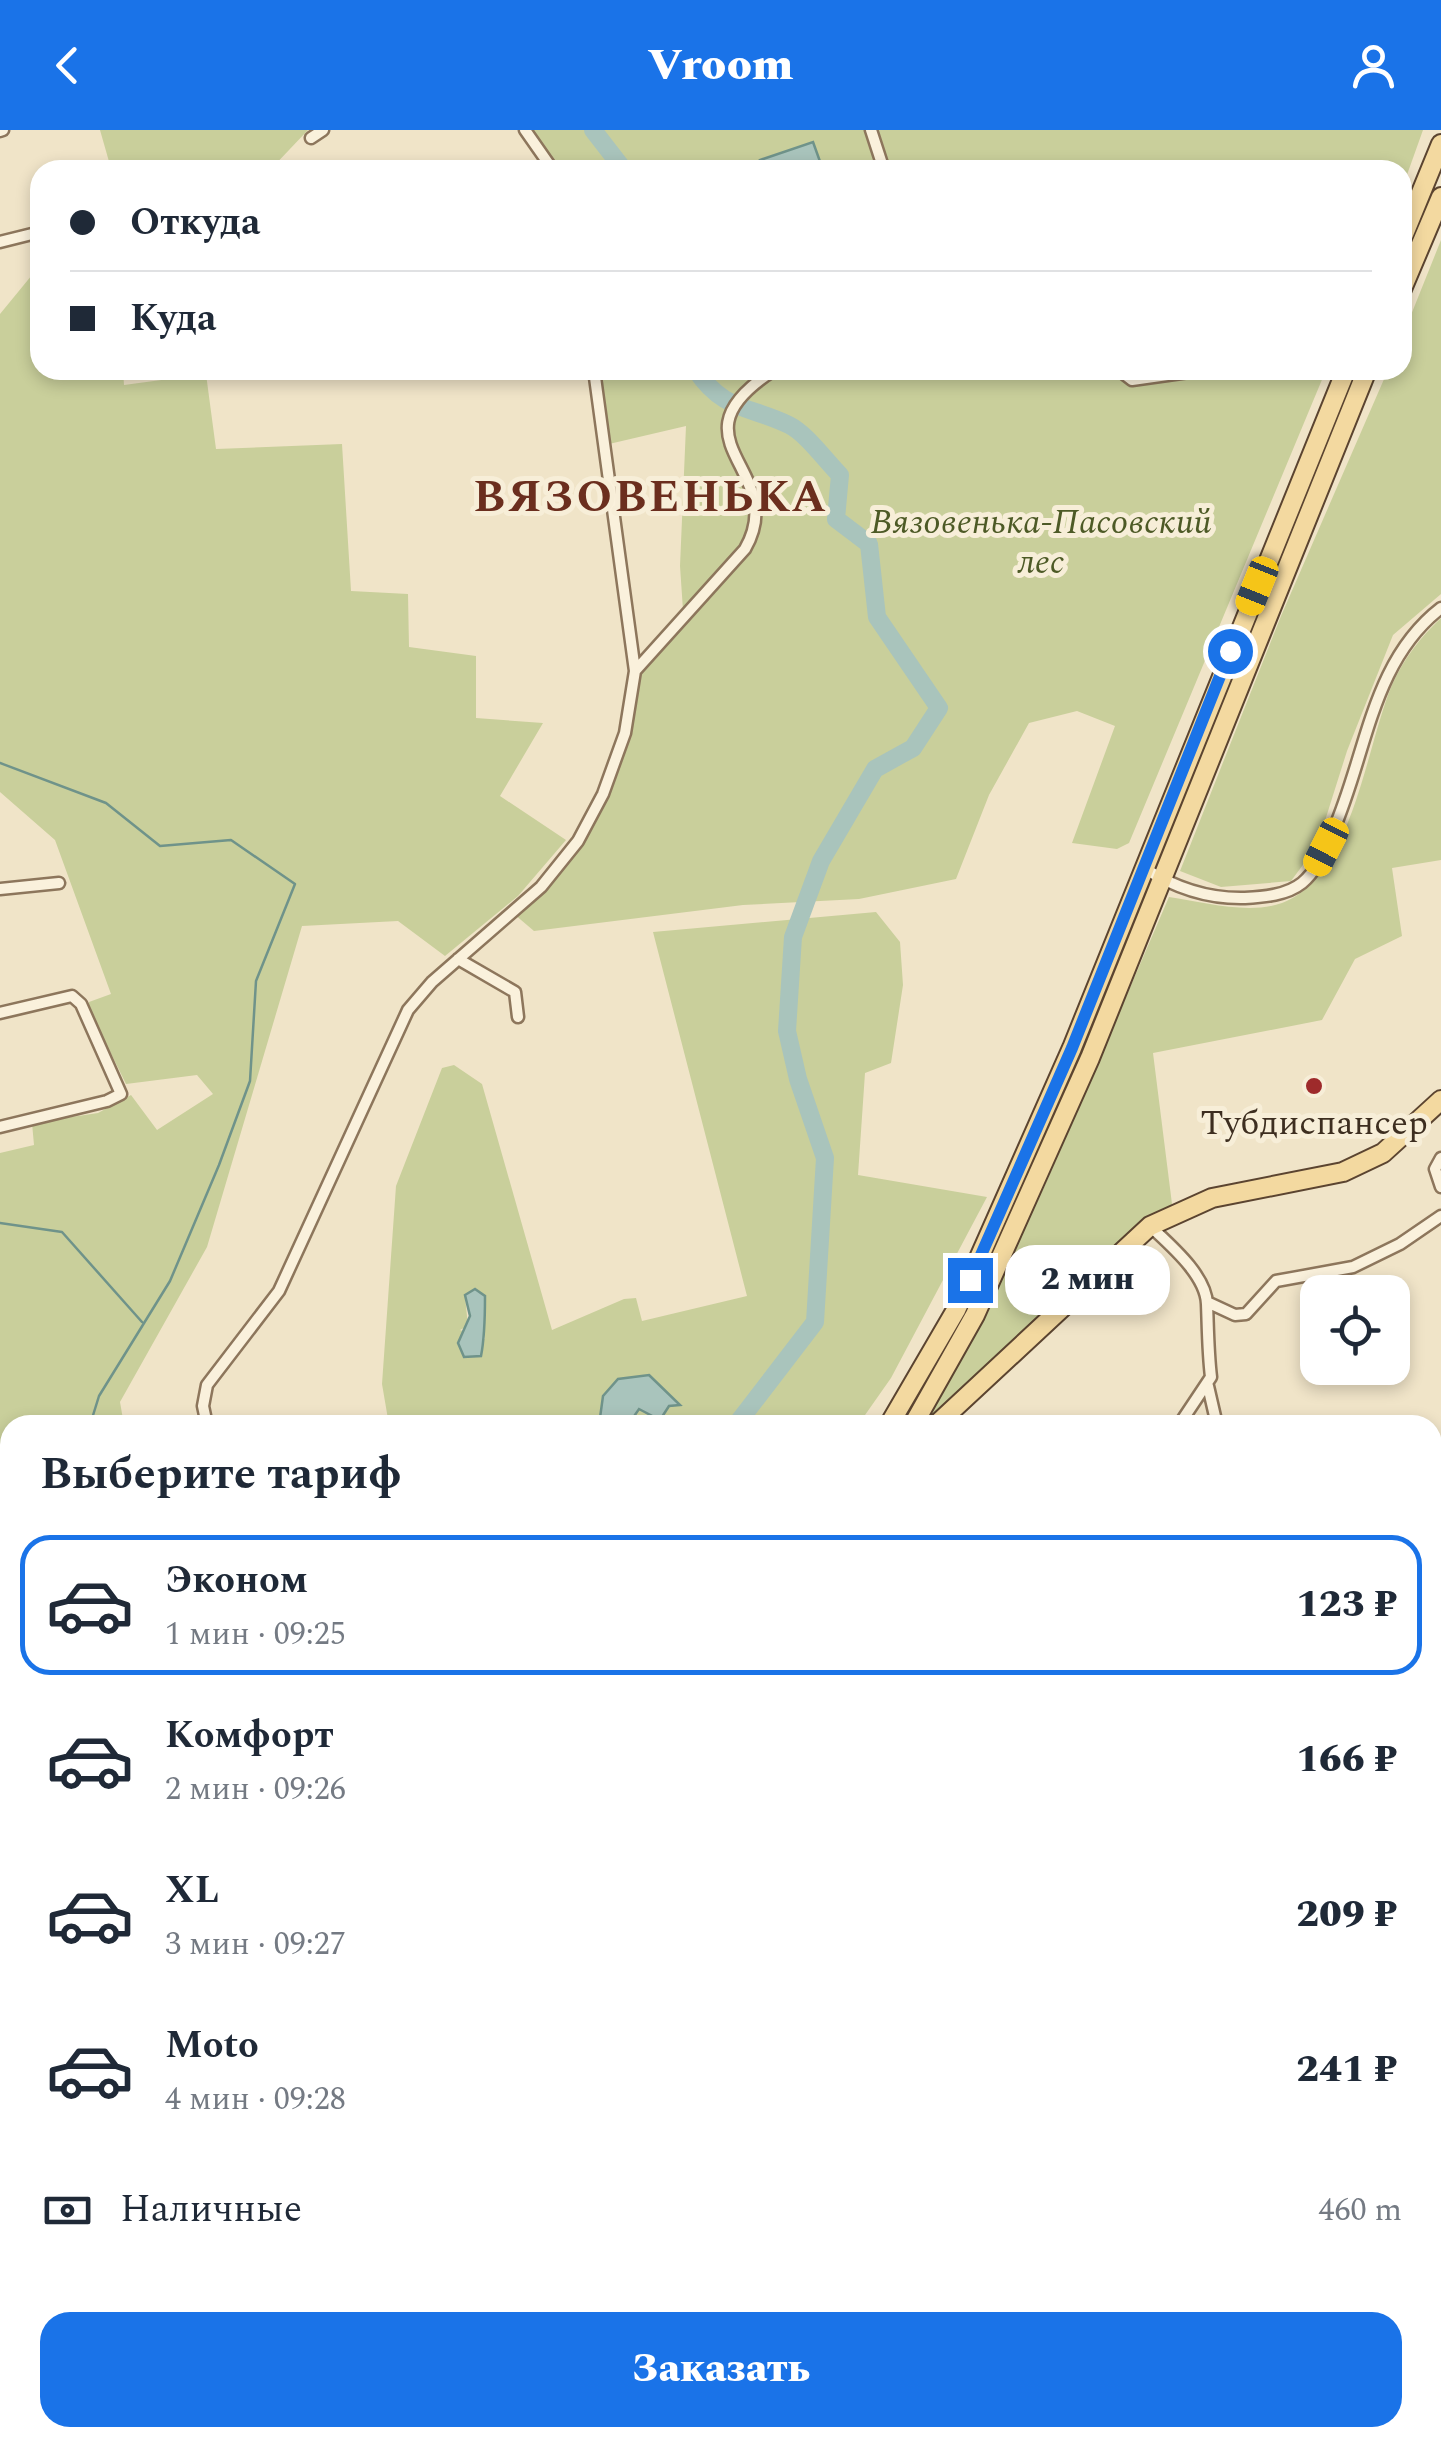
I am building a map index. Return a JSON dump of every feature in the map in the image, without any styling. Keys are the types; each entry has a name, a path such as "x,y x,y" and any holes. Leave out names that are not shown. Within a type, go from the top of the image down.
{"main road":[{"path":"1412,215 1441,144"},
{"path":"1412,265 1441,197"},
{"path":"894,1415 956,1310 1072,1048 1342,380"},
{"path":"919,1415 975,1315 1090,1058 1363,380"},
{"path":"947,1415 1150,1226 1212,1198 1343,1172 1383,1153 1441,1100"}],"street":[{"path":"311,138 324,130"},
{"path":"526,130 546,160"},
{"path":"871,130 881,160"},
{"path":"0,242 30,234"},
{"path":"204,1415 202,1406 207,1385 279,1291 408,1010 458,959 542,887 578,840 603,794 625,733 635,671 614,491 596,380"},
{"path":"635,671 745,549 756,529 757,508 726,425 738,398 761,380"},
{"path":"1144,868 1198,893 1249,898 1273,896 1299,886 1313,872 1344,806 1391,663 1441,608"},
{"path":"0,889 59,883"},
{"path":"458,959 515,992 518,1018"},
{"path":"0,1013 72,996 81,1004 120,1094 107,1102 0,1127"},
{"path":"1441,1158 1435,1168 1441,1187"},
{"path":"1150,1226 1182,1257 1207,1302 1235,1315 1246,1314 1276,1281 1353,1266 1400,1244 1441,1216"},
{"path":"1207,1302 1204,1322 1208,1386 1215,1415"},
{"path":"1186,1415 1208,1386"}],"green space":[{"path":"100,130 308,130 280,160 109,160"},
{"path":"531,130 1423,130 1412,161 553,160"},
{"path":"1441,240 1441,594 1393,635 1347,751 1317,846 1291,881 1221,887 1180,871 1281,616 1384,380 1412,380 1412,312"},
{"path":"30,277 30,380 124,380 124,385 207,380 216,449 342,444 351,591 408,594 409,647 476,656 476,718 543,723 500,796 566,840 518,896 445,956 398,921 302,926 207,1247 120,1402 122,1415 0,1415 0,1153 34,1145 32,1123 98,1113 131,1095 157,1130 213,1094 197,1075 126,1084 89,1009 89,1002 111,994 55,840 0,792 0,314"},
{"name":"Вязовенька-Пасовский лес","path":"601,380 1322,380 1129,843 1117,849 1072,843 1115,726 1077,711 1029,723 989,795 956,879 859,899 743,905 534,931 514,914 570,857 598,813 630,730 639,677 684,625 680,566 686,426 609,444"},
{"path":"1441,618 1441,860 1392,868 1402,936 1355,959 1322,1020 1153,1053 1172,1204 1131,1232 937,1415 931,1415 1045,1185 1169,897 1255,908 1282,903 1306,889 1341,839 1392,685 1426,633"},
{"path":"876,912 900,942 903,985 891,1063 865,1073 858,1175 987,1197 891,1378 865,1415 632,1415 649,1375 617,1380 603,1415 387,1415 382,1384 396,1186 442,1068 454,1065 482,1084 552,1330 624,1299 636,1298 642,1321 747,1296 653,932","holes":["465,1296 485,1309 481,1320 485,1339 460,1330 468,1326"]},
{"path":"1113,963 1118,970 1019,1201 935,1370 910,1415 903,1415 940,1354"}],"water":[{"path":"813,142 819,160 760,160"},
{"path":"475,1289 485,1296 481,1356 464,1357 458,1343 470,1316 465,1295"},
{"path":"649,1375 680,1405 669,1406 663,1415 650,1415 639,1409 635,1415 600,1415 603,1396 618,1379"}],"waterway":[{"name":"ВЯЗОВЕНЬКА","path":"593,130 616,160"},
{"name":"ВЯЗОВЕНЬКА","path":"704,380 738,406 796,429 840,475 836,519 869,544 877,617 939,708 913,748 875,769 821,861 793,937 787,1031 798,1079 825,1158 815,1322 744,1415"},
{"path":"0,763 106,803 160,846 231,840 295,884 256,981 250,1081 219,1165 170,1281 99,1396 93,1415"},
{"path":"0,1223 62,1232 142,1322"}],"place":[{"name":"Тубдиспансер","path":"1314,1086"}],"district":[{"name":"ВЯЗОВЕНЬКА","path":"651,497"}],"route":[{"path":"970,1280 1072,1048 1230,651"}]}
